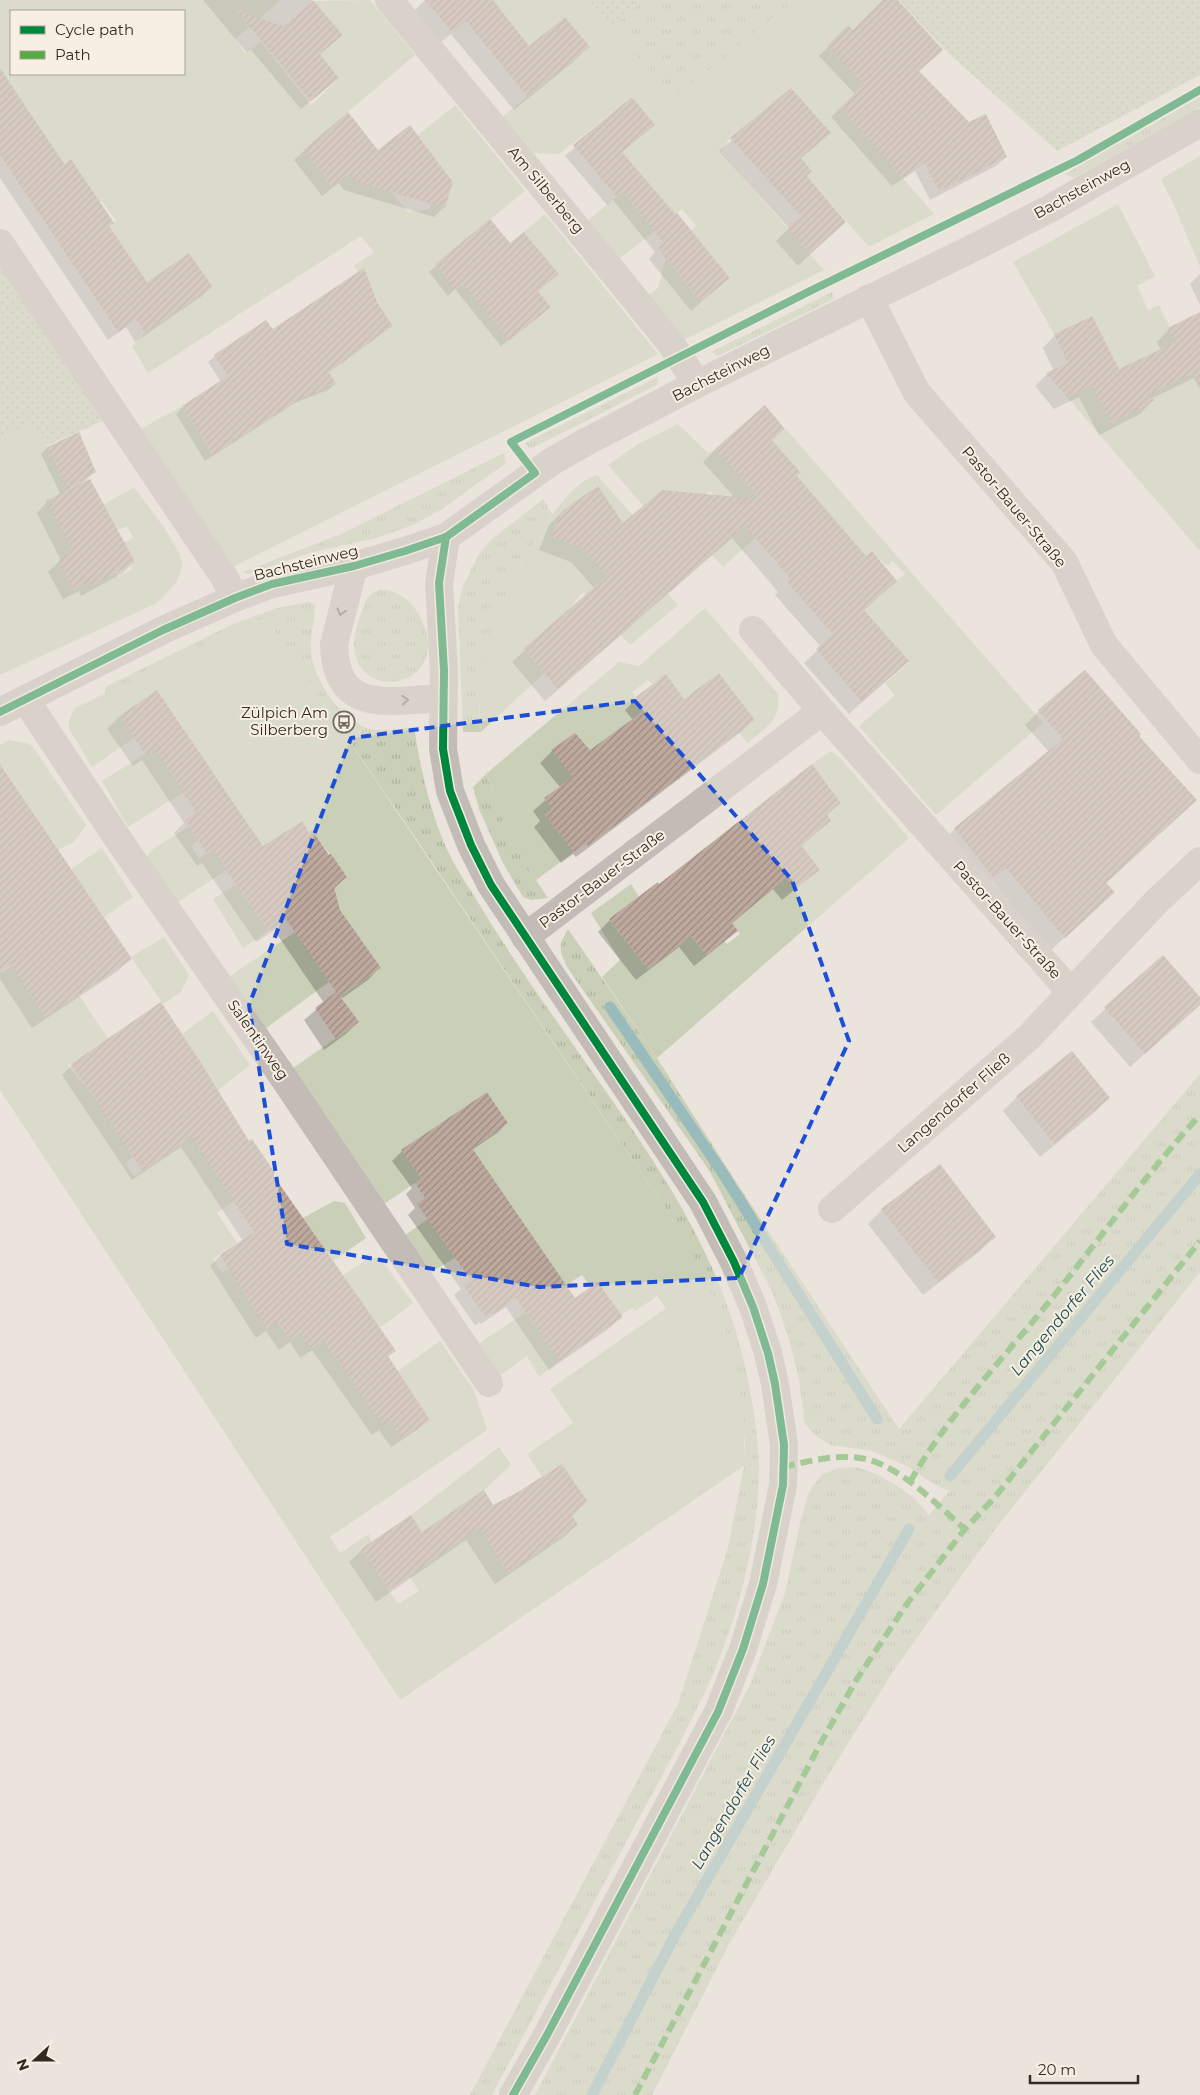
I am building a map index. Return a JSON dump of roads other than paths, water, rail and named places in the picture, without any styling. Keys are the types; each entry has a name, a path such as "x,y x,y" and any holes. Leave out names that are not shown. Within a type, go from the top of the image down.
{"street":[{"name":"Am Silberberg","path":"389,0 672,345 697,384"},
{"name":"Bachsteinweg","path":"0,712 163,630 235,598 272,584 354,566 446,537 551,462 697,384 1042,212 1200,123"},
{"path":"0,243 224,577 235,598"},
{"name":"Pastor-Bauer-Straße","path":"870,298 917,393 1064,562 1104,645 1200,760"},
{"path":"446,537 439,583 444,698 442,749 450,791 471,845 491,885 698,1194 734,1262 753,1306 768,1353 775,1384 784,1445 783,1486 763,1584 743,1649 718,1712 547,2035 513,2095"},
{"path":"354,566 334,644 334,656 344,684 352,692 365,699 384,702 444,698"},
{"name":"Pastor-Bauer-Straße","path":"754,630 822,711 1070,992 1157,901 1200,861"},
{"name":"Salentinweg","path":"25,699 118,839 282,1074 488,1383"},
{"name":"Pastor-Bauer-Straße","path":"525,937 822,711"},
{"name":"Langendorfer Fließ","path":"832,1208 1029,1037 1070,992"}],"waterway":[{"path":"610,1007 722,1172 877,1419"},
{"name":"Langendorfer Flies","path":"950,1476 1200,1174"},
{"name":"Langendorfer Flies","path":"592,2095 674,1937 909,1529"}],"place":[{"name":"Zülpich Am Silberberg","path":"344,722"}]}
